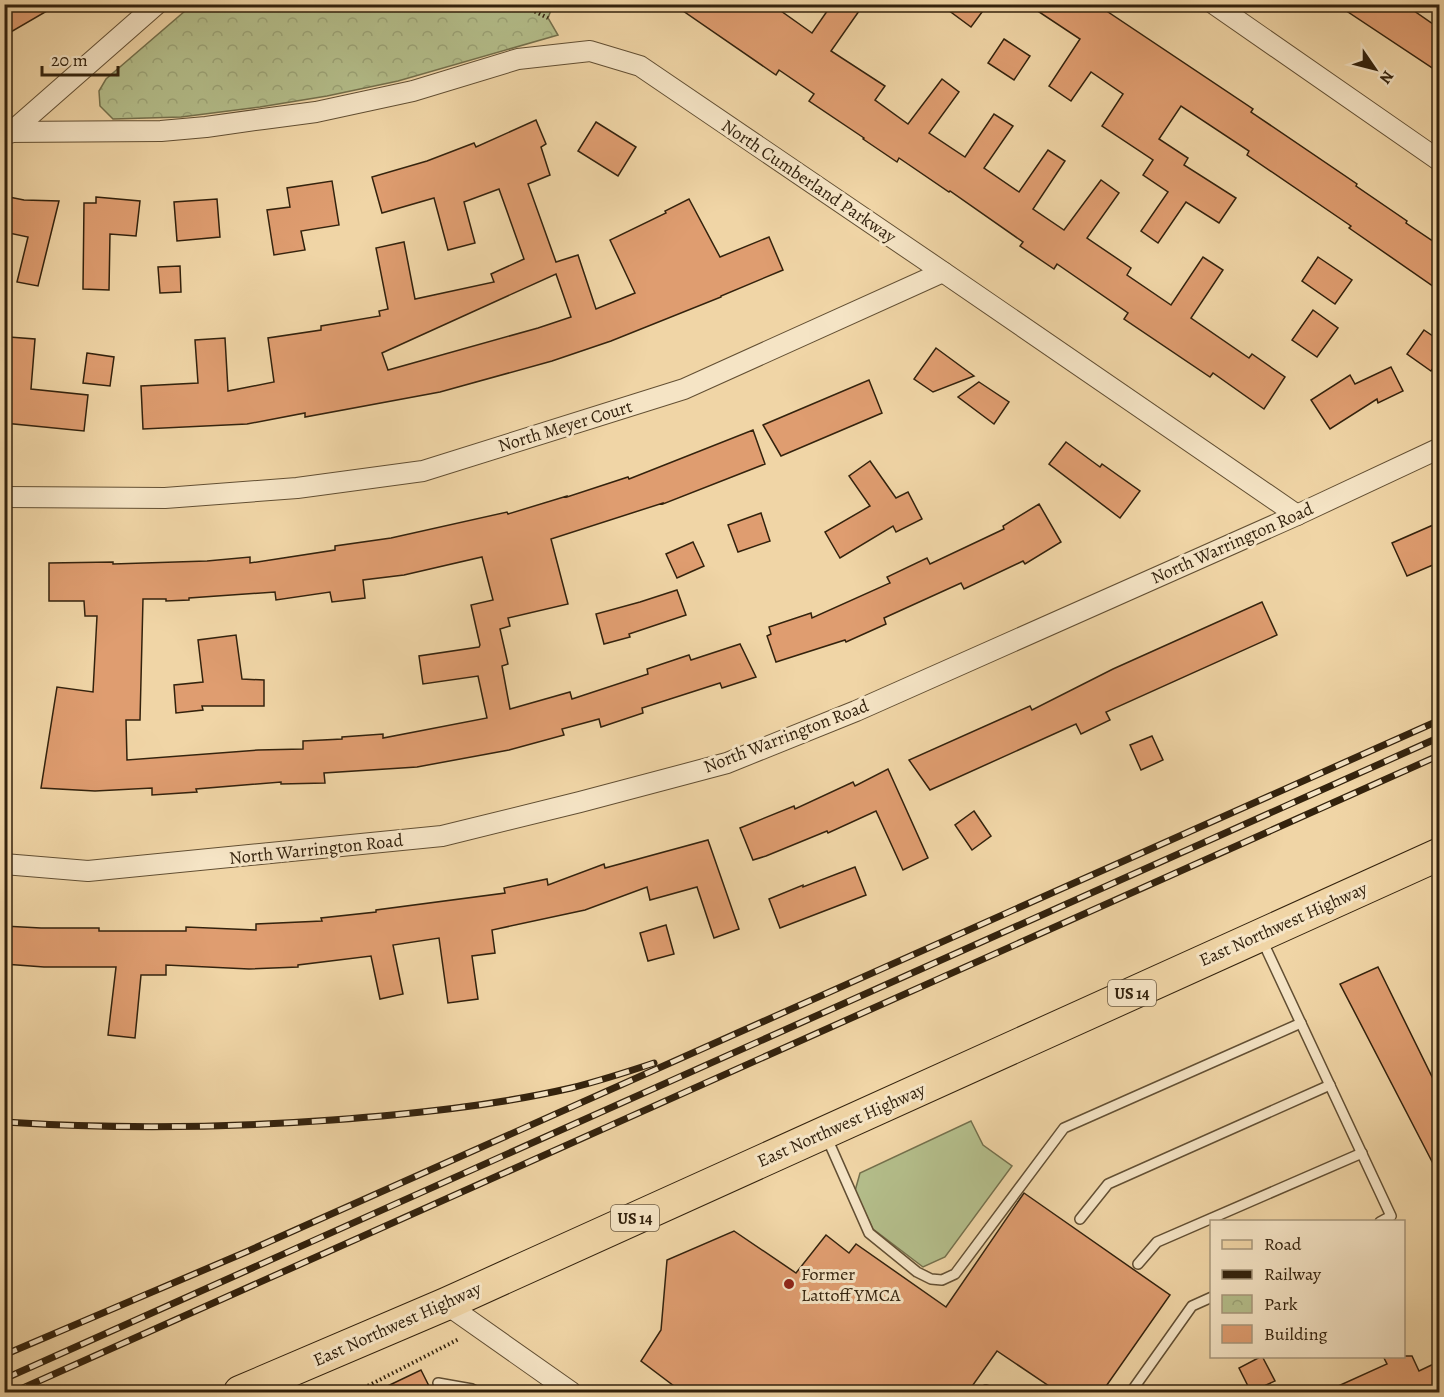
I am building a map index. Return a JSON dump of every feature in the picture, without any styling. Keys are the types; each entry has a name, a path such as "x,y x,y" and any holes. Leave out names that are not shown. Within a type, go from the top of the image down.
{"main road":[{"name":"East Northwest Highway","path":"240,1392 446,1304 1440,854"}],"street":[{"path":"7,132 157,4"},
{"path":"1214,4 1440,161"},
{"name":"North Cumberland Parkway","path":"7,132 160,131 316,112 413,91 518,60 590,51 640,66 1297,515"},
{"name":"North Meyer Court","path":"4,497 165,498 297,488 423,471 684,389 943,272"},
{"name":"North Warrington Road","path":"4,864 88,871 442,836 727,763 856,711 1297,515 1440,448"},
{"path":"446,1304 571,1392"}],"lane":[{"path":"1260,935 1391,1216 1382,1220"},
{"path":"825,1132 869,1233 917,1272 931,1279 942,1280 955,1274 1064,1128 1301,1023"},
{"path":"1080,1219 1108,1184 1330,1085"},
{"path":"1138,1264 1157,1242 1362,1153"},
{"path":"1131,1392 1192,1306 1210,1298"},
{"path":"438,1383 478,1392"}],"path":[{"path":"524,4 525,7 548,18"},
{"path":"356,1392 464,1337"}],"green space":[{"path":"192,5 553,5 548,18 558,35 398,81 327,96 181,117 113,119 100,106 99,91 106,79"},
{"path":"971,1121 983,1145 1012,1166 945,1257 923,1267 873,1229 855,1191 860,1173"}],"building":[{"path":"4,4 59,4 4,36"},
{"path":"673,4 771,4 812,33 832,4 864,4 831,51 885,86 875,100 908,124 942,79 959,92 929,133 965,157 994,114 1013,126 984,168 1019,192 1048,150 1065,161 1033,209 1064,230 1101,180 1119,193 1087,238 1131,268 1127,275 1171,305 1203,257 1223,270 1191,318 1249,358 1252,354 1285,377 1264,409 1213,373 1210,377 1124,319 1128,313 1057,264 1054,269 1020,246 1023,242 950,191 899,158 897,162 809,101 814,94 779,70 776,75"},
{"path":"940,4 988,4 971,27"},
{"path":"1027,4 1096,4 1253,109 1251,112 1357,184 1356,186 1440,246 1440,291 1349,228 1351,226 1247,155 1249,151 1181,106 1159,139 1188,158 1184,165 1236,198 1219,223 1186,202 1158,243 1141,231 1168,192 1143,175 1153,160 1102,126 1123,94 1091,72 1071,101 1049,86 1080,39"},
{"path":"1336,4 1404,4 1440,29 1440,73"},
{"path":"1004,39 1030,56 1014,80 988,63"},
{"path":"536,120 546,144 541,147 550,175 528,184 556,262 578,255 596,309 635,293 610,240 666,213 665,211 689,199 720,257 769,237 783,270 611,341 552,361 440,392 305,417 305,413 247,424 143,429 141,386 198,383 195,340 225,338 228,391 274,382 268,338 321,330 321,326 380,316 379,311 388,309 376,248 404,242 415,299 494,282 491,274 524,259 499,189 464,202 475,243 448,250 434,198 382,213 372,177 427,161 474,143 476,147","holes":["556,274 571,317 388,370 382,353"]},
{"path":"596,122 636,147 618,176 578,151"},
{"path":"332,181 339,225 301,231 305,250 274,255 267,210 290,207 287,188"},
{"path":"4,196 24,200 59,201 38,286 17,282 28,237 4,232"},
{"path":"96,197 140,201 136,236 110,234 109,290 83,289 84,203 96,203"},
{"path":"217,199 220,237 177,241 174,202"},
{"path":"1318,257 1352,280 1335,304 1302,281"},
{"path":"180,266 181,292 160,293 158,267"},
{"path":"1313,310 1338,328 1317,357 1292,340"},
{"path":"1424,330 1440,341 1440,359 1431,371 1407,354"},
{"path":"9,337 35,339 31,389 88,395 84,431 4,423"},
{"path":"936,348 974,376 933,392 914,379"},
{"path":"87,353 114,357 110,386 83,383"},
{"path":"1391,367 1403,391 1378,403 1377,399 1330,429 1311,400 1350,375 1355,384"},
{"path":"869,380 882,413 781,456 763,425"},
{"path":"979,382 1009,402 994,424 958,397"},
{"path":"753,430 765,464 663,504 551,539 568,604 508,618 510,626 500,629 508,664 502,666 510,709 570,692 572,699 648,674 647,669 689,655 691,660 740,644 756,677 722,688 720,683 642,708 643,713 601,727 599,719 562,729 564,735 509,750 417,767 324,773 325,783 281,784 281,782 152,795 152,788 95,791 41,788 57,687 93,692 97,616 85,616 84,601 49,601 49,563 113,562 113,564 207,561 250,557 250,563 335,550 335,546 391,538 507,512 508,514 628,477 629,479","holes":["482,557 493,600 471,605 479,647 419,656 423,684 478,676 487,718 383,738 383,734 303,741 303,749 258,750 127,760 126,720 140,720 143,599 189,600 189,598 275,592 276,600 330,592 332,602 365,598 363,580 404,575"]},
{"path":"1066,442 1100,467 1102,464 1140,491 1120,518 1049,464"},
{"path":"870,461 896,498 908,492 922,519 896,532 893,526 840,558 825,532 870,506 849,476"},
{"path":"1039,504 1061,542 1025,564 1023,561 964,589 961,583 884,618 886,624 846,642 845,640 776,662 767,636 771,634 769,627 811,613 812,618 890,583 887,577 927,558 930,564 1004,529 1003,526"},
{"path":"761,513 770,541 738,552 728,525"},
{"path":"1440,522 1440,562 1407,576 1392,543"},
{"path":"693,542 704,566 677,578 666,554"},
{"path":"677,590 686,615 629,634 630,637 604,644 596,614"},
{"path":"1262,602 1277,635 1106,712 1110,720 1081,734 1076,724 930,790 909,760 1030,706 1032,710 1113,669"},
{"path":"236,635 242,679 264,680 264,706 202,706 203,710 176,713 174,685 203,682 198,640"},
{"path":"1152,736 1163,760 1141,770 1130,745"},
{"path":"888,769 928,858 903,870 876,811 828,833 827,831 753,860 740,828 794,806 795,809 853,782 855,786"},
{"path":"974,811 991,836 972,850 955,825"},
{"path":"708,840 739,929 714,938 697,887 650,900 647,887 585,910 492,930 495,953 472,956 478,999 448,1003 439,938 393,945 403,994 380,999 371,956 298,965 298,967 249,969 166,965 166,975 141,975 135,1038 108,1035 116,967 44,967 4,964 4,926 99,928 99,931 186,931 186,927 256,930 256,924 322,921 321,918 505,893 504,888 547,879 548,885 604,864 605,868"},
{"path":"855,867 866,895 780,928 769,899"},
{"path":"666,925 674,954 648,961 640,933"},
{"path":"1378,967 1440,1093 1440,1177 1340,984"},
{"name":"Former Lattoff YMCA","path":"1024,1193 1170,1295 1102,1392 1058,1392 997,1351 968,1392 682,1392 641,1361 661,1330 667,1260 734,1231 796,1273 826,1235 849,1253 856,1244 946,1307"},
{"path":"1412,1356 1419,1371 1440,1361 1440,1392 1325,1392 1387,1364 1384,1358"},
{"path":"1258,1358 1263,1358 1275,1381 1251,1392 1239,1368"},
{"path":"421,1370 432,1392 375,1392"}],"railway":[{"path":"4,1355 246,1252 1440,720"},
{"path":"4,1379 1440,737"},
{"path":"14,1392 1440,755"},
{"path":"4,1122 127,1127 209,1126 291,1123 392,1115 542,1094 571,1088 654,1063"}],"place":[{"name":"Former Lattoff YMCA","path":"789,1284"}]}
